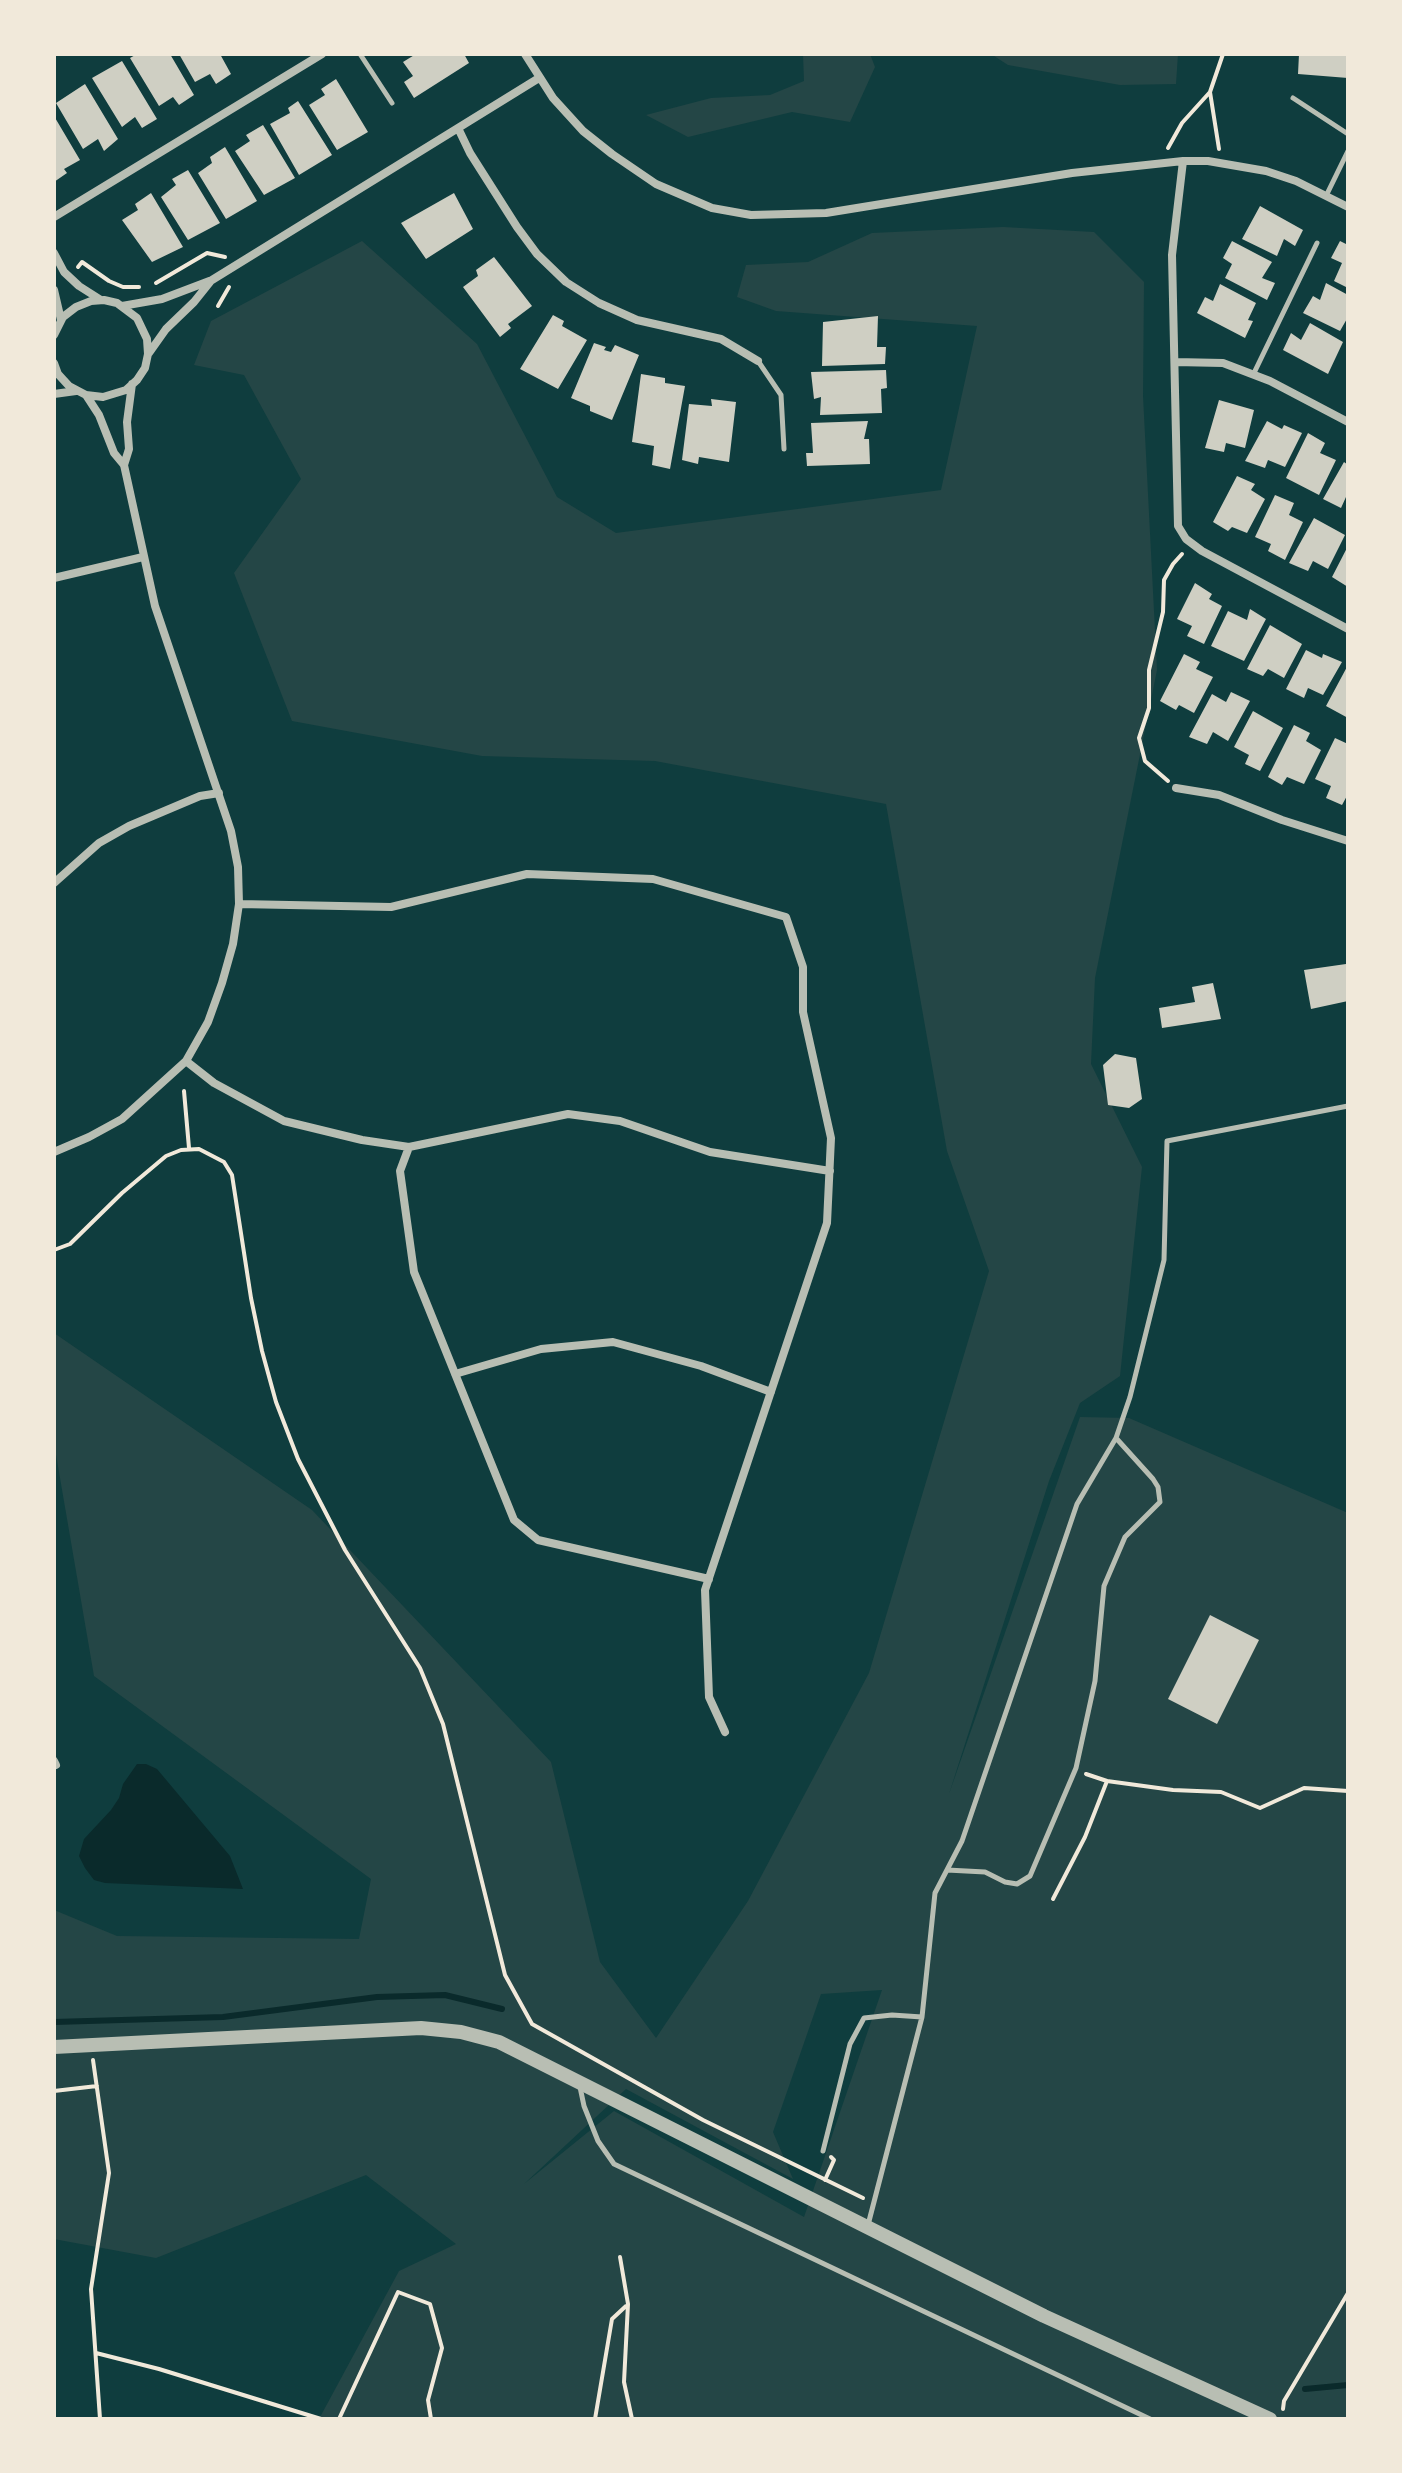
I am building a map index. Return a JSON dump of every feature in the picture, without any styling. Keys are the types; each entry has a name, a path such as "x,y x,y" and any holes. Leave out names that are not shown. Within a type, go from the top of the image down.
{"street":[{"path":"54,217 322,54"},
{"path":"525,54 539,78 583,131 645,176 685,198 712,208 751,215 826,213 1072,173 1183,161 1266,171 1296,181 1348,207"},
{"path":"122,306 154,301 212,280 539,78"},
{"path":"458,128 470,153 517,227 537,254 566,282 599,303 637,320 721,339 758,361"},
{"path":"1183,161 1172,255 1178,526 1192,543 1348,629"},
{"path":"54,253 68,276 101,300 122,306 137,318 144,328 148,354 145,368 132,384 115,395 103,397 76,391 58,374 54,363"},
{"path":"148,354 166,329 212,280"},
{"path":"54,290 61,321"},
{"path":"54,335 61,321 76,307 101,300"},
{"path":"1175,362 1223,363 1270,381 1348,422"},
{"path":"124,465 129,449 127,422 132,384"},
{"path":"54,394 76,391"},
{"path":"54,1152 122,1119 186,1061 208,1022 222,983 233,944 239,904 238,867 231,831 168,648 143,557 124,465 114,453 99,415 86,395"},
{"path":"54,578 143,557"},
{"path":"1176,788 1219,795 1348,841"},
{"path":"54,883 99,843 129,826 200,796 219,793"},
{"path":"239,904 391,907 527,874 653,879 786,917 803,967 803,1012 831,1138 827,1223 705,1590 709,1697 725,1732"},
{"path":"186,1061 214,1083 284,1121 362,1140 409,1147 568,1114 620,1121 710,1152 830,1171"},
{"path":"409,1147 400,1171 414,1272 514,1520 538,1540 709,1579"},
{"path":"455,1374 541,1349 613,1342 701,1366 771,1392"},
{"path":"54,2047 421,2028 461,2032 499,2042 1044,2316 1270,2419"}],"lane":[{"path":"360,54 392,103"},
{"path":"1293,98 1348,134"},
{"path":"1326,196 1348,151"},
{"path":"1253,375 1317,243"},
{"path":"758,361 781,395 784,449"},
{"path":"867,2228 922,2017 935,1893 962,1841 1077,1504 1116,1438 1130,1397 1164,1260 1167,1141 1348,1106"},
{"path":"947,1870 985,1872 1017,1884 1030,1876 1075,1770 1095,1681 1104,1586 1125,1537 1160,1502 1158,1487 1153,1479 1116,1438"},
{"path":"823,2151 850,2044 864,2018 892,2015 922,2017"},
{"path":"579,2082 584,2106 598,2141 614,2164 1150,2419"}],"path":[{"path":"1159,164 1182,123 1210,92 1223,54"},
{"path":"1210,92 1222,164"},
{"path":"75,270 82,262 123,287 145,287 207,253"},
{"path":"156,283 160,293"},
{"path":"1176,788 1145,761 1139,738 1149,708 1149,670 1163,612 1164,580 1173,564 1192,543"},
{"path":"184,1091 189,1148"},
{"path":"54,1250 70,1244 122,1193 166,1156 189,1148 211,1153 224,1162 232,1175 251,1298 276,1402 298,1459 345,1550 420,1668 443,1724 505,1975 532,2024 703,2120 873,2204"},
{"path":"1075,1770 1107,1781 1173,1790 1221,1792 1260,1808 1304,1788 1348,1791"},
{"path":"1053,1899 1085,1837 1107,1781"},
{"path":"91,2046 109,2173 91,2289 100,2419"},
{"path":"54,2091 97,2086"},
{"path":"823,2151 834,2160 825,2180"},
{"path":"620,2257 628,2304 624,2382 632,2419"},
{"path":"339,2419 398,2292 430,2304 442,2348 428,2400 431,2419"},
{"path":"1280,2419 1284,2401 1348,2293"},
{"path":"595,2419 612,2319 628,2304"},
{"path":"96,2353 321,2419"}],"shaded area":[{"path":"803,54 870,54 875,67 850,122 792,112 688,137 646,115 711,98 770,95 804,81"},
{"path":"991,54 1178,54 1176,84 1120,85 1008,65"},
{"path":"1003,227 1094,232 1144,282 1143,396 1157,670 1095,978 1091,1064 1142,1167 1120,1376 1080,1403 1049,1481 949,1794 1080,1417 1129,1418 1348,1513 1348,2419 319,2419 399,2271 456,2244 366,2175 156,2258 54,2239 54,1910 117,1936 359,1939 371,1879 94,1676 54,1443 54,1333 312,1510 551,1762 600,1962 656,2038 748,1901 869,1673 989,1271 947,1151 886,804 655,761 482,756 292,721 234,573 301,479 244,375 194,365 211,321 362,241 477,344 557,497 616,533 941,490 977,326 776,311 737,297 746,265 808,262 872,233","holes":["882,1990 804,2217 614,2111 524,2184 626,2089 793,2179 773,2132 821,1994"]},
{"path":"137,1764 157,1769 230,1856 243,1889 94,1880 79,1856 84,1839 111,1810"}],"building":[{"path":"137,54 170,54 194,95 179,105 173,97 159,106 130,58"},
{"path":"179,54 220,54 231,74 216,84 210,74 195,82"},
{"path":"416,54 464,54 469,63 414,98 404,82 413,76 403,62"},
{"path":"1299,54 1348,54 1348,78 1298,74"},
{"path":"122,61 157,119 142,128 135,117 122,127 92,78"},
{"path":"336,79 368,132 337,150 309,105 325,95 321,89"},
{"path":"85,84 118,139 104,151 98,139 83,149 56,103"},
{"path":"298,101 332,155 299,175 270,124 290,113 288,108"},
{"path":"54,116 80,160 64,169 67,173 54,182"},
{"path":"263,125 295,178 264,195 235,151 250,141 246,135"},
{"path":"225,147 257,201 226,219 198,173 212,163 210,157"},
{"path":"188,170 220,223 188,240 161,197 176,185 172,179"},
{"path":"151,193 183,247 152,262 122,220 138,210 135,204"},
{"path":"454,193 473,229 426,259 401,223"},
{"path":"1260,206 1303,230 1295,246 1284,239 1277,256 1242,239"},
{"path":"1232,241 1272,262 1262,278 1275,283 1267,300 1225,278 1232,264 1223,258"},
{"path":"1340,241 1348,245 1348,288 1334,281 1342,263 1331,258"},
{"path":"494,257 532,306 508,324 511,328 500,337 463,287 478,276 476,270"},
{"path":"1326,283 1348,295 1348,317 1340,331 1303,313 1313,296 1320,300"},
{"path":"1220,284 1256,303 1248,320 1253,321 1245,338 1197,313 1205,297 1213,301"},
{"path":"553,315 564,321 562,326 587,340 558,389 520,369"},
{"path":"878,316 877,347 886,347 885,364 822,366 823,322"},
{"path":"1310,323 1343,342 1328,374 1283,350 1291,333 1301,340"},
{"path":"594,343 611,352 615,345 639,355 612,420 590,411 590,406 571,398"},
{"path":"886,370 887,388 881,389 882,413 820,415 821,397 814,399 811,372"},
{"path":"641,374 665,378 665,383 685,386 670,469 652,465 654,446 632,442"},
{"path":"711,399 736,402 729,462 699,457 698,464 682,460 689,404 712,406"},
{"path":"1219,400 1254,410 1245,448 1226,443 1224,452 1205,448"},
{"path":"868,421 864,439 869,439 870,464 807,466 806,453 813,453 811,423"},
{"path":"1267,421 1282,429 1284,425 1302,433 1285,467 1268,460 1265,468 1245,461"},
{"path":"1308,433 1325,443 1320,453 1336,460 1319,495 1286,478"},
{"path":"1344,462 1348,465 1348,499 1346,497 1341,508 1323,499"},
{"path":"1237,476 1255,484 1251,490 1265,499 1247,533 1232,527 1228,531 1213,522"},
{"path":"1275,495 1294,503 1289,515 1303,522 1285,560 1268,551 1271,544 1255,537"},
{"path":"1314,518 1345,535 1328,569 1313,561 1308,571 1289,563"},
{"path":"1348,546 1348,587 1332,577"},
{"path":"1195,583 1212,594 1209,599 1222,606 1204,644 1187,636 1192,626 1177,619"},
{"path":"1250,609 1266,619 1244,661 1211,646 1228,611 1247,620"},
{"path":"1270,625 1302,644 1284,678 1268,669 1263,676 1247,669"},
{"path":"1306,650 1322,658 1323,654 1342,662 1323,695 1308,688 1304,698 1286,689"},
{"path":"1184,654 1200,662 1196,669 1213,677 1194,713 1179,705 1176,710 1160,701"},
{"path":"1348,665 1348,718 1326,706"},
{"path":"1231,692 1250,701 1228,741 1213,732 1207,744 1189,737 1212,694 1226,702"},
{"path":"1253,711 1283,728 1260,771 1245,764 1249,755 1234,747"},
{"path":"1294,725 1310,733 1306,741 1321,750 1304,784 1287,777 1282,785 1268,777"},
{"path":"1335,738 1348,744 1348,794 1342,805 1326,798 1331,786 1315,779"},
{"path":"1346,964 1348,1001 1311,1009 1304,970"},
{"path":"1213,983 1221,1019 1162,1028 1159,1008 1195,1002 1192,987"},
{"path":"1115,1054 1136,1058 1142,1099 1129,1108 1108,1105 1103,1065"},
{"path":"1210,1615 1259,1640 1217,1724 1168,1699"}],"waterway":[{"path":"54,2022 223,2017 377,1997 445,1995 502,2009"},
{"path":"1305,2389 1348,2385"}]}
